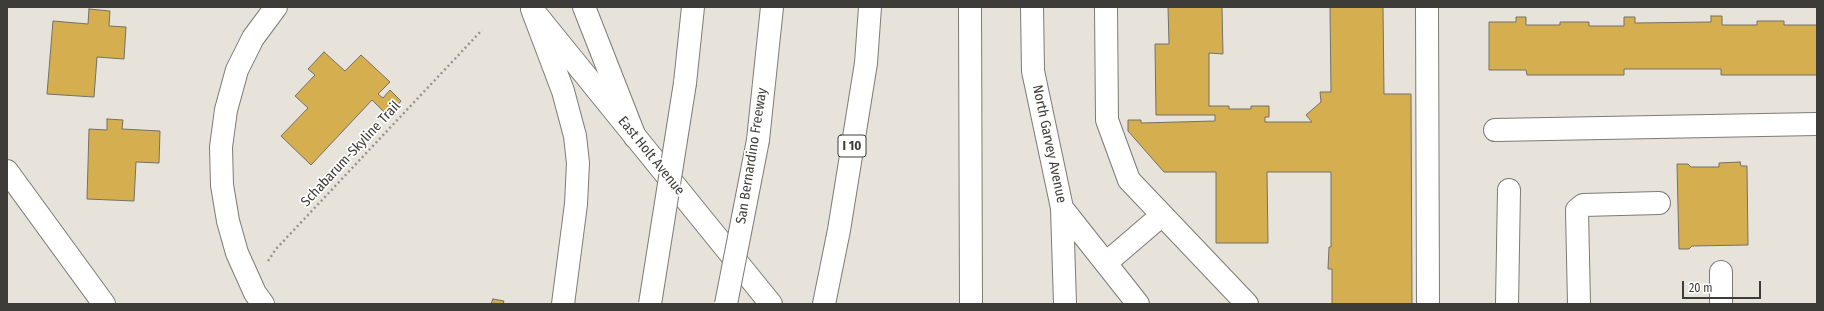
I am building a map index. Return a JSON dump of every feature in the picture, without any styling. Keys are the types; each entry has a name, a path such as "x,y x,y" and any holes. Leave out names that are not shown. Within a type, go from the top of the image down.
{"main road":[{"path":"254,300 237,253 228,221 222,185 221,147 226,110 237,70 253,38 276,7"},
{"path":"584,7 635,137"},
{"path":"650,304 685,83 693,7"},
{"name":"San Bernardino Freeway","path":"726,304 758,140 772,7"},
{"name":"I 10","path":"824,304 839,230 866,63 870,7"},
{"path":"970,7 971,304"},
{"name":"North Garvey Avenue","path":"1032,7 1033,71 1062,208 1138,304"},
{"path":"1106,7 1108,120 1129,180 1246,304"},
{"path":"1427,7 1428,304"},
{"path":"531,8 563,91 575,136 578,163 576,204 564,304"},
{"name":"East Holt Avenue","path":"531,8 771,304"},
{"path":"1495,130 1817,124"},
{"path":"7,170 104,304"},
{"path":"1507,304 1509,190"},
{"path":"1580,304 1577,210 1583,205 1659,203"},
{"path":"1062,208 1065,304"},
{"path":"1106,263 1162,215"},
{"path":"1720,304 1721,272"}],"path":[{"name":"Schabarum-Skyline Trail","path":"254,300 268,261 276,249 482,30"}],"building":[{"path":"1168,7 1222,7 1223,54 1209,53 1209,106 1229,106 1229,109 1251,109 1251,106 1269,106 1269,117 1265,117 1265,122 1312,122 1306,115 1321,102 1320,92 1331,92 1330,7 1383,7 1384,94 1411,94 1412,304 1332,304 1332,269 1328,269 1329,247 1331,247 1331,172 1267,172 1268,243 1216,243 1216,172 1164,172 1128,131 1128,120 1141,120 1141,123 1215,121 1215,115 1156,115 1155,44 1169,44"},
{"path":"89,9 110,11 109,26 126,27 124,59 97,57 94,97 47,94 53,21 88,24"},
{"path":"1711,16 1722,16 1722,25 1757,25 1757,21 1784,21 1784,25 1817,25 1817,75 1721,75 1721,69 1624,69 1624,75 1527,75 1526,70 1489,70 1489,22 1516,22 1516,17 1526,17 1526,25 1560,25 1560,22 1589,22 1589,26 1624,26 1624,17 1635,17 1635,23 1711,22"},
{"path":"324,52 345,71 361,55 390,82 378,94 383,98 390,90 401,101 396,107 398,110 390,118 372,100 311,165 281,136 308,108 295,96 315,75 308,69"},
{"path":"107,119 123,120 122,129 160,131 159,163 136,162 134,201 87,199 89,129 107,130"},
{"path":"1740,162 1741,166 1747,166 1748,245 1692,246 1689,249 1679,249 1677,164 1688,164 1691,167 1719,167 1719,163"},
{"path":"493,299 504,301 503,304 491,304"}]}
